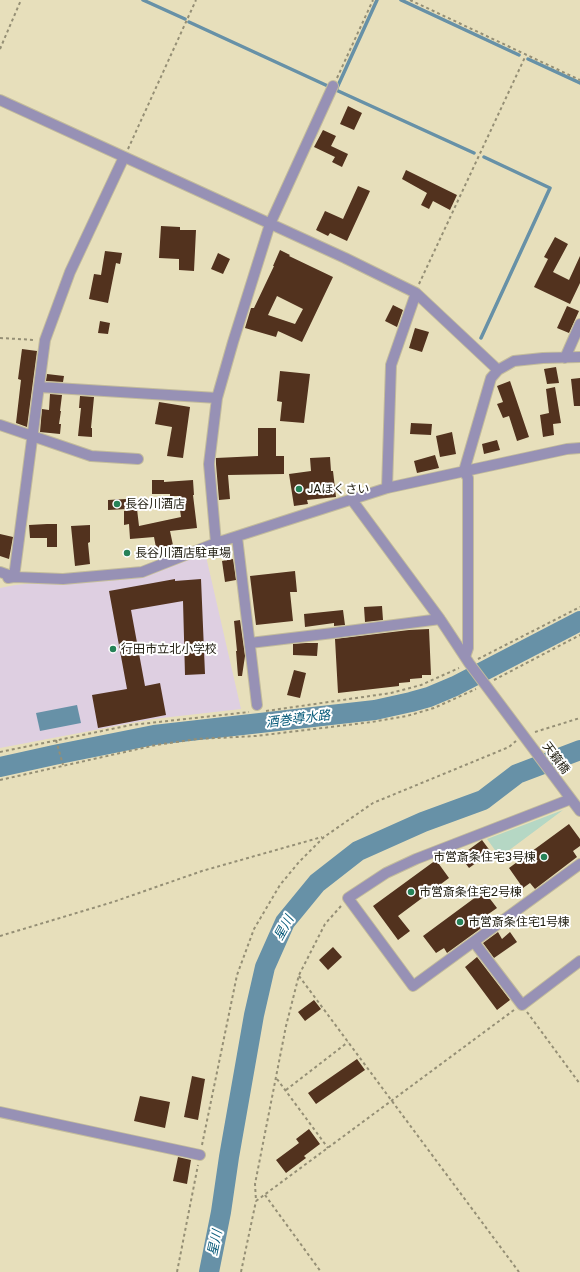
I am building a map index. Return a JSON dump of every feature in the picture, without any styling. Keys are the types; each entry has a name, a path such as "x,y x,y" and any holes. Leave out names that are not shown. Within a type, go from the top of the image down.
{"street":[{"path":"216,543 209,464 217,398 270,224 333,86"},
{"path":"0,100 345,258 416,293 498,370"},
{"path":"14,577 40,388 45,340 70,272 124,157"},
{"path":"387,488 391,365 416,293"},
{"path":"565,358 580,324"},
{"path":"468,662 468,478 464,471 491,378 498,370 514,361 543,358 580,357"},
{"path":"40,388 217,398"},
{"path":"0,425 91,456 138,459"},
{"path":"0,579 14,577 63,579 142,572 216,543 387,488 567,449 580,448"},
{"name":"天籟橋","path":"352,500 440,619 468,662 580,811"},
{"path":"237,537 258,709"},
{"path":"0,572 14,577"},
{"path":"250,643 440,619"},
{"path":"570,797 416,859 386,873 348,898 413,986 580,864"},
{"path":"474,942 522,1005 580,961"},
{"path":"0,1112 200,1155"}],"path":[{"path":"0,49 21,0"},
{"path":"124,157 196,0"},
{"path":"333,86 373,0"},
{"path":"410,0 580,80"},
{"path":"416,293 526,55"},
{"path":"0,338 45,340"},
{"path":"0,752 132,726 391,692 421,685 580,606"},
{"path":"0,780 62,764 156,744 197,739 256,736 372,722 407,716 434,708 461,697 485,683 580,635"},
{"path":"177,1272 236,975 254,928 280,885 299,862 324,837 373,803 508,747 524,736 580,718"},
{"path":"56,740 62,764"},
{"path":"0,936 113,902 202,871 324,837"},
{"path":"241,1272 256,1202 256,1184 286,1026 299,975 326,924 348,898"},
{"path":"299,975 519,1272"},
{"path":"256,1202 522,1005 580,1084"},
{"path":"286,1090 348,1042"},
{"path":"277,1078 329,1148"},
{"path":"265,1195 321,1272"}],"shaded area":[{"name":"行田市立北小学校","path":"205,552 241,709 153,719 0,748 0,588 15,585 146,573"}],"green space":[{"path":"563,810 500,857 487,839"}],"water":[{"path":"77,705 81,723 40,731 36,713"}],"building":[{"path":"348,106 362,113 354,130 340,124"},
{"path":"323,130 336,136 331,146 348,154 342,167 332,162 335,157 314,147"},
{"path":"406,170 457,195 450,210 433,201 429,209 421,205 427,193 402,179"},
{"path":"358,186 370,191 347,241 330,233 328,236 316,230 325,211 343,219"},
{"path":"161,226 180,227 180,230 196,230 194,271 179,270 179,259 159,258"},
{"path":"555,237 568,244 553,272 569,280 580,256 580,283 570,304 534,287 548,259 544,257"},
{"path":"280,250 290,255 289,256 333,277 302,342 278,331 276,337 245,328 251,308 254,308","holes":["277,296 303,309 295,324 268,315"]},
{"path":"105,251 122,253 120,264 116,263 108,303 89,299 94,274 101,275"},
{"path":"218,253 230,259 223,274 211,269"},
{"path":"393,305 403,310 397,327 385,321"},
{"path":"567,306 579,311 569,333 557,328"},
{"path":"100,321 110,323 108,334 98,333"},
{"path":"415,328 429,332 422,352 409,348"},
{"path":"22,349 37,351 27,427 16,423 21,380 18,379"},
{"path":"556,367 559,383 547,384 544,369"},
{"path":"280,371 310,374 304,423 280,421 282,402 277,401"},
{"path":"47,374 64,376 63,382 46,381"},
{"path":"580,378 580,406 574,406 571,379"},
{"path":"510,381 529,437 517,441 509,416 503,418 497,404 503,402 497,386"},
{"path":"555,387 561,423 553,424 554,435 543,437 540,415 549,413 546,389"},
{"path":"50,394 62,395 59,424 61,424 60,434 40,432 42,409 49,410"},
{"path":"80,396 94,397 91,428 92,437 78,436 81,408 79,408"},
{"path":"159,402 190,407 183,458 167,456 172,427 155,424"},
{"path":"411,423 432,424 431,435 410,434"},
{"path":"258,428 276,428 276,456 284,456 284,474 228,475 230,499 219,500 216,458 258,456"},
{"path":"452,432 456,454 440,457 436,436"},
{"path":"497,440 500,450 484,454 482,444"},
{"path":"435,455 439,468 417,473 414,461"},
{"path":"330,457 336,497 307,500 308,504 294,506 289,474 311,471 310,458"},
{"path":"152,480 164,480 164,482 193,480 193,495 197,528 170,531 174,550 157,553 154,537 130,539 129,524 124,525 124,511 137,509 139,526 181,517 178,496 170,496 170,494 152,494"},
{"name":"長谷川酒店","path":"126,499 127,509 108,510 108,500"},
{"path":"57,524 57,547 47,547 47,538 30,538 29,525"},
{"path":"90,525 90,542 88,543 90,564 75,566 71,526"},
{"path":"0,534 13,537 9,559 0,556"},
{"path":"233,559 236,580 225,582 222,561"},
{"path":"295,571 297,592 290,592 293,621 256,625 250,576"},
{"path":"175,579 175,581 201,579 205,674 185,675 183,601 131,610 145,686 160,683 166,715 98,728 92,695 127,689 109,591"},
{"path":"382,606 383,620 365,622 364,607"},
{"path":"343,610 345,625 334,626 334,623 305,627 304,614"},
{"path":"240,620 245,656 242,676 238,676 234,621"},
{"path":"429,629 431,675 422,675 422,678 410,679 410,682 399,683 399,686 338,693 335,639"},
{"path":"318,643 317,656 293,655 293,644"},
{"path":"294,670 306,673 300,698 287,695"},
{"name":"市営斎条住宅3号棟","path":"569,824 580,839 580,846 573,851 577,857 535,889 530,883 523,888 509,868"},
{"path":"482,840 491,852 469,868 460,856"},
{"name":"市営斎条住宅2号棟","path":"436,860 449,878 398,916 410,931 398,940 373,906"},
{"name":"市営斎条住宅1号棟","path":"484,891 497,908 487,915 491,921 447,953 444,948 436,953 423,936"},
{"path":"498,932 502,939 510,932 517,942 494,958 483,943"},
{"path":"333,947 342,957 328,970 319,960"},
{"path":"477,957 510,1000 497,1010 465,967"},
{"path":"314,1000 321,1009 305,1021 298,1012"},
{"path":"357,1059 365,1070 316,1104 308,1093"},
{"path":"192,1076 205,1079 198,1120 184,1117"},
{"path":"140,1096 170,1102 165,1128 134,1121"},
{"path":"309,1129 320,1144 304,1156 306,1158 286,1173 276,1160 299,1143 296,1139"},
{"path":"178,1157 191,1160 187,1184 173,1181"}],"waterway":[{"path":"143,0 185,19"},
{"path":"377,0 336,90 474,153"},
{"path":"401,0 519,55"},
{"path":"189,22 330,87"},
{"path":"528,59 580,83"},
{"path":"481,338 550,188 484,157"},
{"name":"酒巻導水路","path":"0,767 154,735 375,710 411,702 429,697 455,686 580,621"},
{"name":"星川","path":"209,1272 221,1212 254,1015 265,967 285,922 317,883 358,851 423,822 483,800 517,774 580,750"}],"place":[{"name":"JAほくさい","path":"299,489"},
{"name":"長谷川酒店","path":"117,504"},
{"name":"長谷川酒店駐車場","path":"127,553"},
{"name":"行田市立北小学校","path":"113,649"},
{"name":"市営斎条住宅3号棟","path":"544,857"},
{"name":"市営斎条住宅2号棟","path":"411,892"},
{"name":"市営斎条住宅1号棟","path":"460,922"}]}
